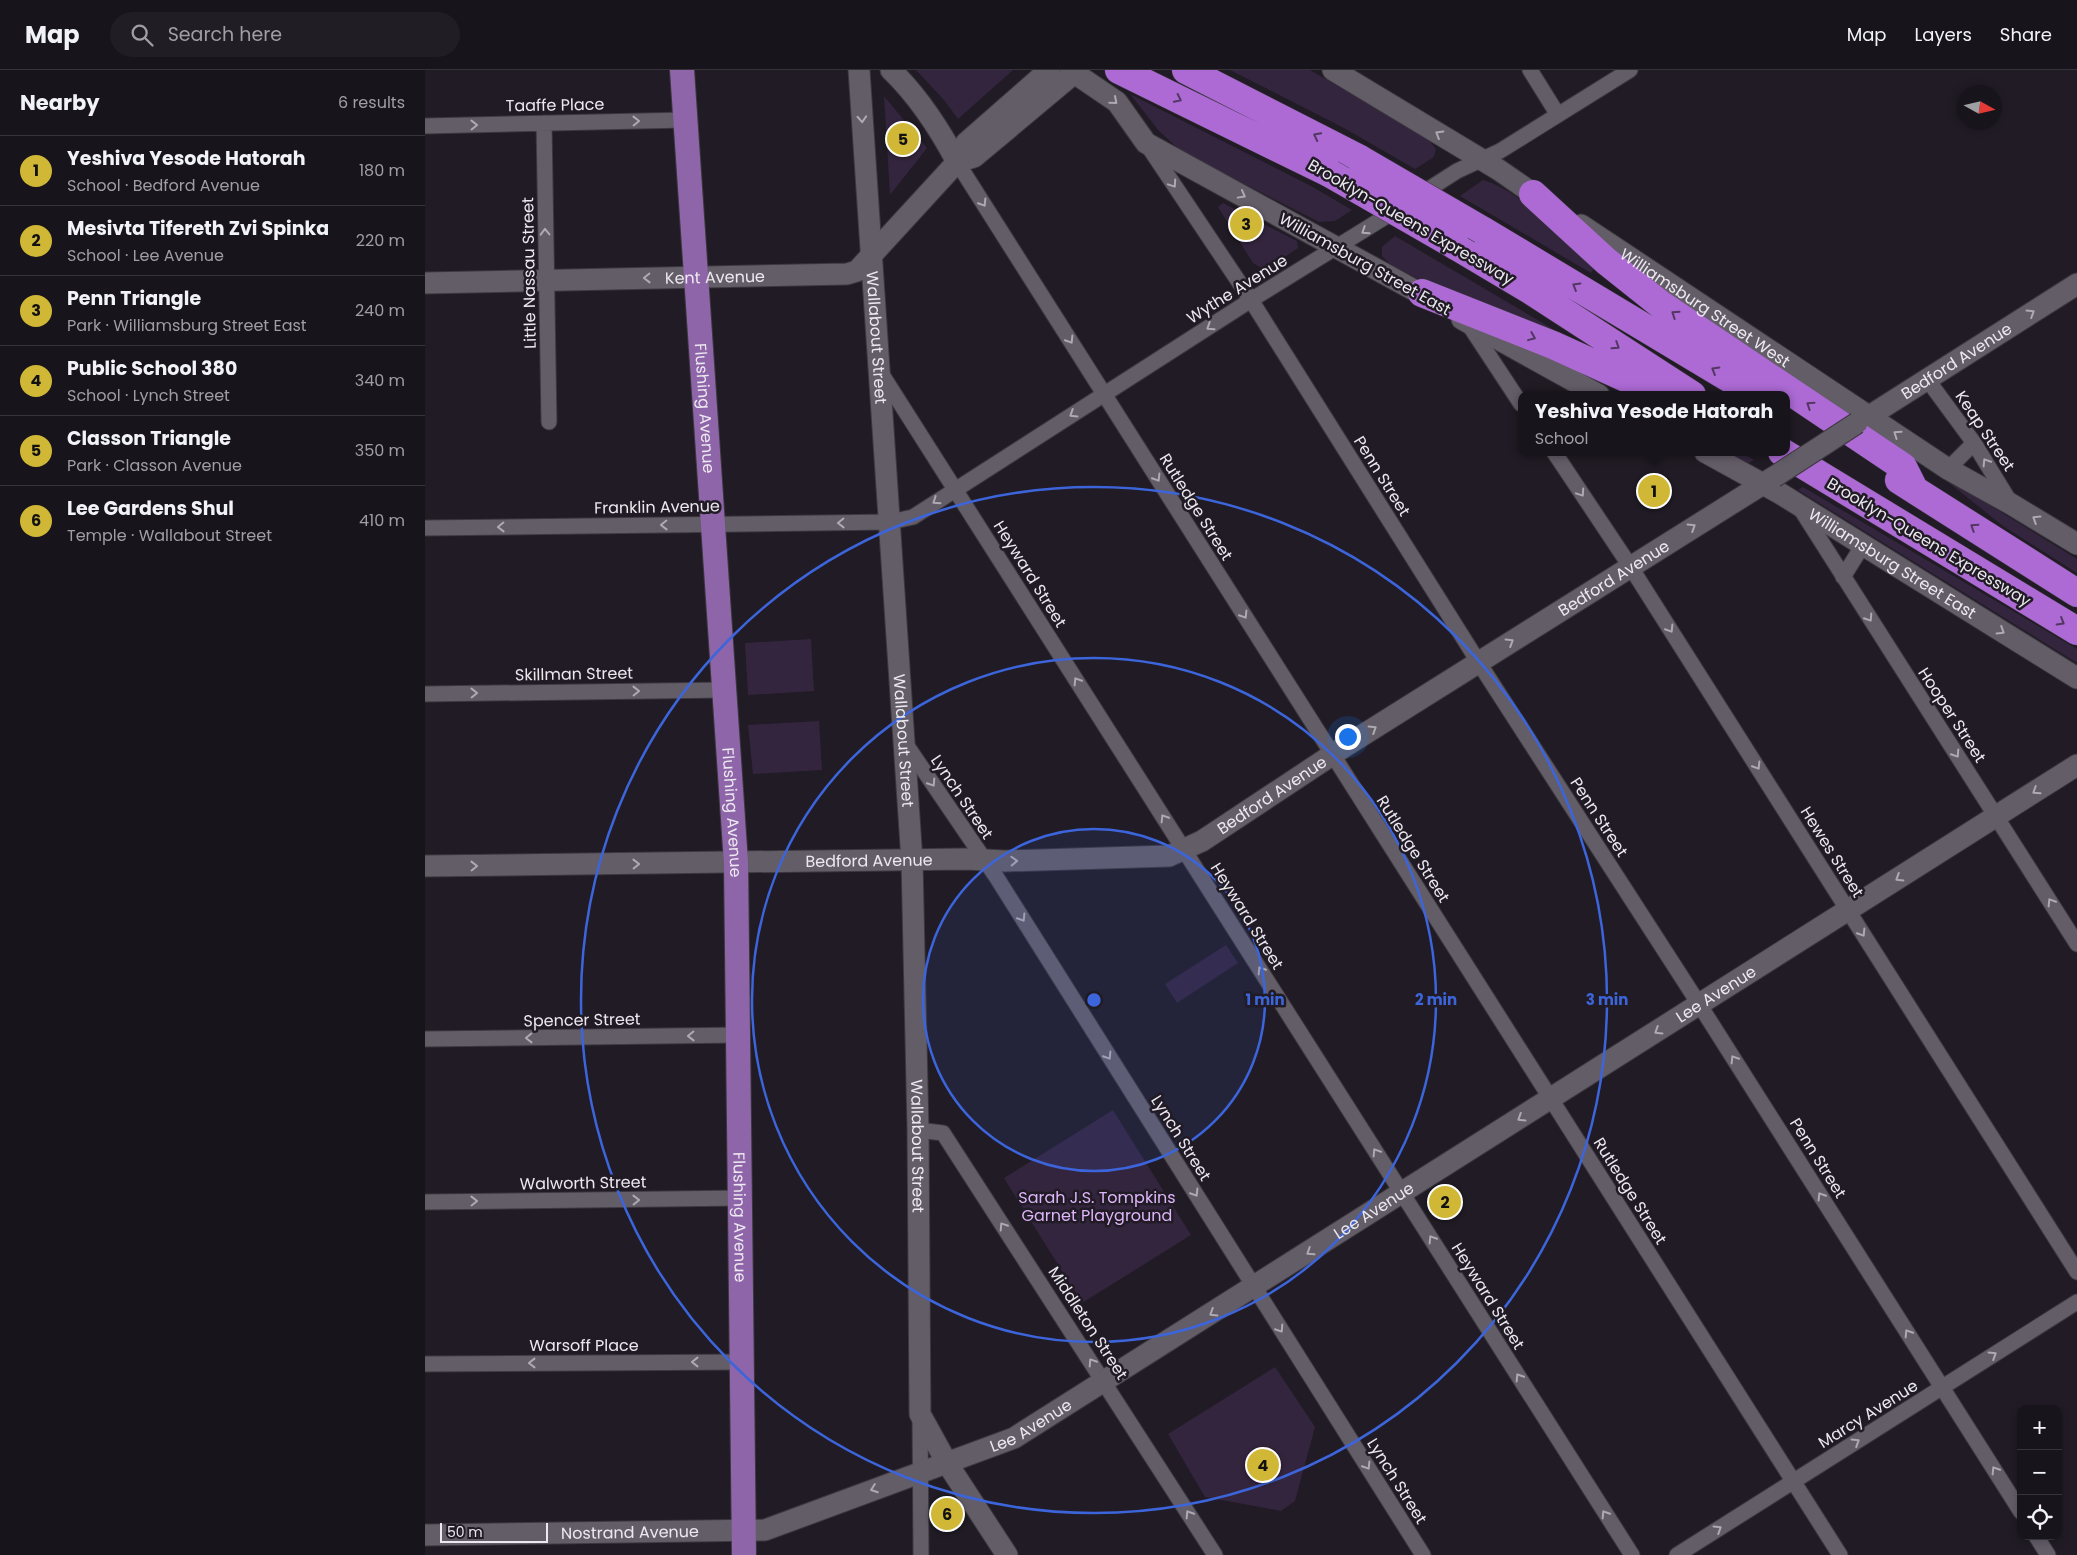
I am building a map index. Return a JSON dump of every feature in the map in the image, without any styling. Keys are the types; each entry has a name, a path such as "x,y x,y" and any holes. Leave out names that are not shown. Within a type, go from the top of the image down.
{"highway":[{"name":"Brooklyn-Queens Expressway","path":"1119,70 1331,174 1530,290 1686,391"},
{"name":"Brooklyn-Queens Expressway","path":"1187,70 1360,159 1750,391"},
{"path":"1533,194 1606,261 1661,304 1903,467 1914,489"},
{"path":"1422,293 1553,345 1654,391"},
{"name":"Brooklyn-Queens Expressway","path":"1790,414 1914,489 2077,593"},
{"name":"Brooklyn-Queens Expressway","path":"1773,471 2077,631"}],"main road":[{"name":"Flushing Avenue","path":"682,70 736,863 740,1035 744,1555"},
{"name":"Wallabout Street","path":"859,70 868,228 872,252 913,861 918,1130 920,1414 947,1463 1007,1555"},
{"path":"891,70 910,88 944,136 957,162"},
{"name":"Kent Avenue","path":"425,283 847,274 857,270 957,162 966,143 1049,70"},
{"name":"Williamsburg Street West","path":"1333,70 1533,194 1863,420 2011,504 2077,544"},
{"name":"Kent Avenue","path":"957,162 974,157 1074,71"},
{"name":"Williamsburg Street East","path":"1074,71 1117,102 1146,143 1422,293 1468,323 1592,391"},
{"name":"Bedford Avenue","path":"425,866 983,859 1005,861 1169,856 1202,842 1333,755 1630,566 1773,471 1863,420 2076,288"},
{"name":"Williamsburg Street East","path":"1719,456 1773,471 1797,505 2077,678"},
{"name":"Lee Avenue","path":"745,1530 765,1530 1014,1438 2077,765"},
{"name":"Nostrand Avenue","path":"425,1535 745,1530"}],"street":[{"path":"1530,70 1558,115"},
{"name":"Wythe Avenue","path":"890,522 913,517 1251,300 1338,248 1457,171 1499,151 1630,70"},
{"name":"Taaffe Place","path":"425,126 685,120"},
{"name":"Little Nassau Street","path":"544,123 549,422"},
{"name":"Penn Street","path":"1146,143 1251,300 1479,662 1699,1004 2017,1506"},
{"name":"Rutledge Street","path":"957,162 1840,1555"},
{"path":"1468,323 1518,399"},
{"name":"Heyward Street","path":"880,372 1632,1555"},
{"name":"Keap Street","path":"1927,379 1974,443 2011,504"},
{"path":"1948,469 1974,443"},
{"name":"Hewes Street","path":"1557,456 1630,566 2077,1272"},
{"name":"Hooper Street","path":"1797,505 2077,944"},
{"name":"Franklin Avenue","path":"425,528 890,522"},
{"path":"1843,576 1863,545"},
{"name":"Skillman Street","path":"425,694 724,690"},
{"name":"Lynch Street","path":"905,742 983,859 1423,1555"},
{"name":"Spencer Street","path":"425,1040 740,1035"},
{"name":"Middleton Street","path":"918,1130 943,1133 1215,1555"},
{"name":"Walworth Street","path":"425,1202 741,1198"},
{"name":"Marcy Avenue","path":"1677,1555 2077,1302"},
{"name":"Warsoff Place","path":"425,1364 743,1362"},
{"name":"Wallabout Street","path":"920,1414 921,1555"},
{"path":"2039,1540 2048,1555"}],"green space":[{"path":"916,70 1013,70 958,119 944,100"},
{"path":"1230,70 1310,70 1427,138 1436,149 1434,157 1415,169 1344,128"},
{"path":"1130,94 1311,186 1352,210 1335,221 1319,222 1182,152 1159,131"},
{"path":"884,96 927,148 890,195"},
{"path":"1483,180 1513,195 1542,218 1594,269 1591,273 1460,196"},
{"path":"1223,203 1297,241 1298,248 1265,270 1253,263 1218,207"},
{"path":"1395,236 1553,329 1555,333 1455,297 1391,265 1382,256 1382,247"},
{"path":"1733,456 1747,456 1754,460 1747,464"},
{"path":"1933,470 2077,559 2077,573 2003,526"},
{"path":"1803,487 2077,649 2077,663 1798,490"},
{"path":"811,639 814,691 748,695 745,643"},
{"path":"819,721 822,770 753,774 748,725"},
{"path":"1226,945 1238,963 1177,1003 1165,984"},
{"name":"Sarah J.S. Tompkins Garnet Playground","path":"1113,1110 1191,1235 1082,1303 1004,1178"},
{"path":"1275,1367 1315,1427 1295,1501 1281,1511 1205,1497 1168,1434"}],"place":[{"name":"Classon Triangle","path":"903,139"},
{"name":"Penn Triangle","path":"1246,224"},
{"name":"Yeshiva Yesode Hatorah","path":"1654,491"},
{"name":"Mesivta Tifereth Zvi Spinka","path":"1445,1202"},
{"name":"Public School 380","path":"1263,1465"},
{"name":"Lee Gardens Shul","path":"947,1514"}]}
